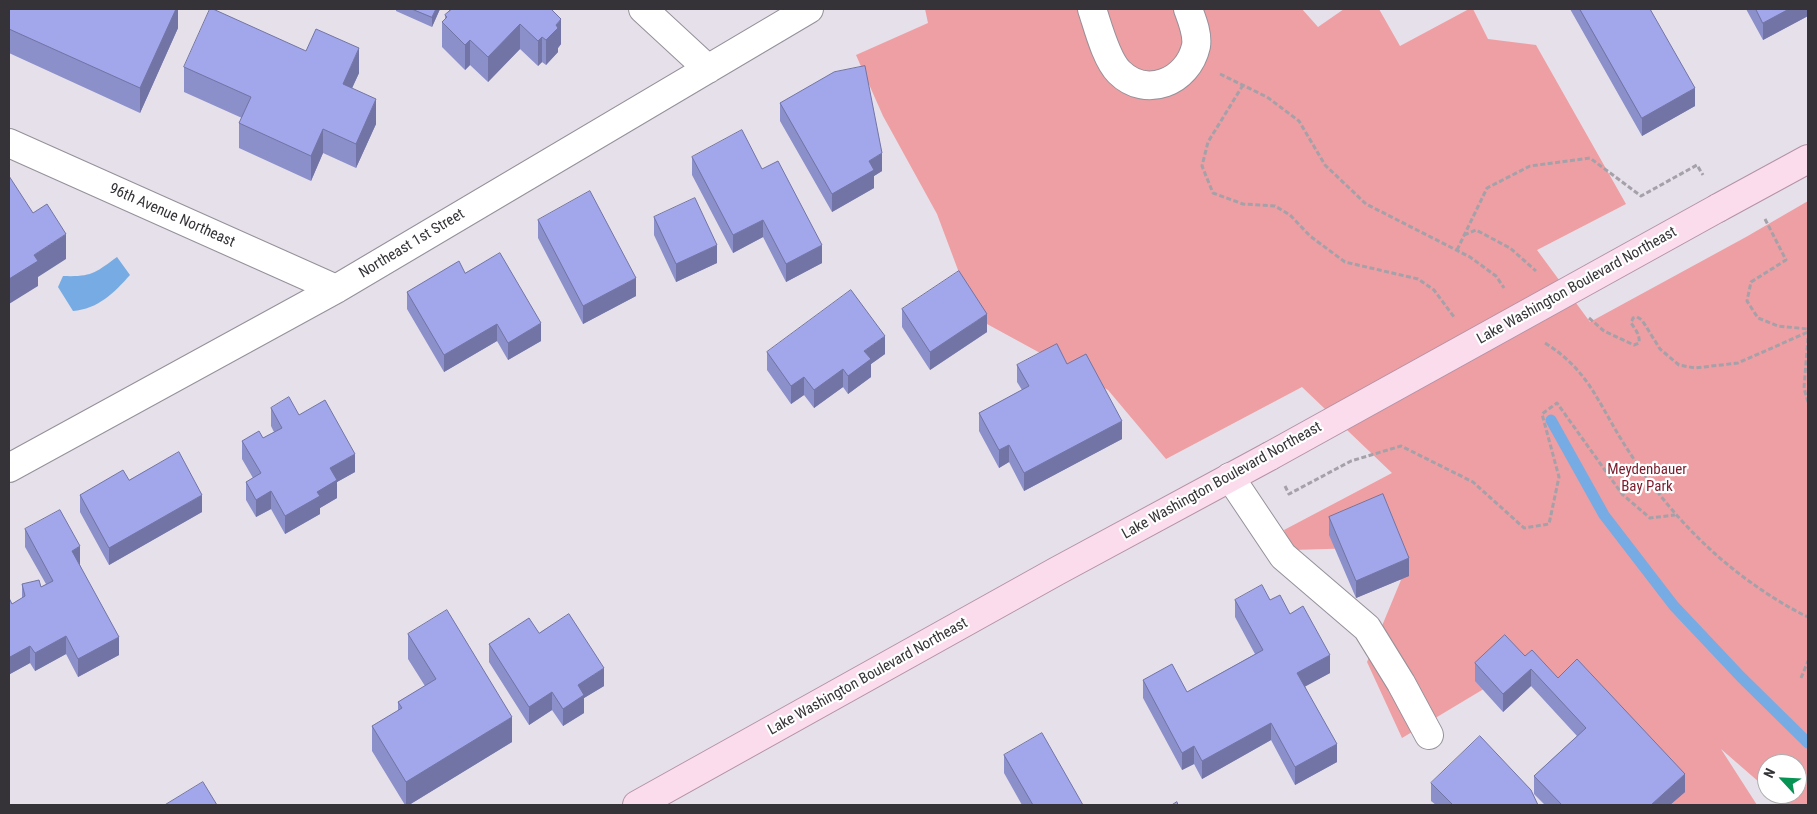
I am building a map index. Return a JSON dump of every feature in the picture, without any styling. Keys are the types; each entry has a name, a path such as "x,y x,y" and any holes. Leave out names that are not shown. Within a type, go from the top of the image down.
{"main road":[{"name":"Lake Washington Boulevard Northeast","path":"637,805 1057,571 1230,478 1808,159"}],"street":[{"path":"643,9 708,69"},
{"name":"Northeast 1st Street","path":"9,468 336,289 809,9"},
{"path":"1092,9 1109,56 1118,71 1132,83 1150,86 1166,83 1181,75 1191,60 1196,44 1195,28 1188,9"},
{"name":"96th Avenue Northeast","path":"9,143 336,289"},
{"path":"1230,478 1284,556 1366,628 1401,683 1429,735"}],"path":[{"path":"1191,60 1268,97 1299,121 1324,165 1366,204 1470,257 1496,276 1506,291"},
{"path":"1244,86 1208,142 1202,166 1213,193 1243,204 1275,206 1290,215 1310,236 1345,262 1418,279 1434,290 1455,318"},
{"path":"1457,250 1487,188 1530,166 1590,158 1641,196 1697,165 1703,175"},
{"path":"1764,218 1786,260 1751,282 1747,302 1758,318 1778,326 1808,330"},
{"path":"1464,235 1476,230 1510,248 1539,274"},
{"path":"1582,312 1604,331 1634,345 1639,343 1640,338 1631,323 1633,318 1637,317 1642,320 1660,349 1679,365 1695,368 1738,363 1808,330"},
{"path":"1808,338 1804,388 1808,402"},
{"path":"1539,339 1559,351 1580,372 1596,394 1621,439 1649,481 1675,515 1702,543 1731,568 1770,596 1808,617"},
{"path":"1283,484 1289,494 1351,461 1401,446 1472,482 1524,528 1549,524 1559,477 1542,414 1557,403 1622,494 1650,518 1675,515"},
{"path":"1801,678 1808,661"}],"green space":[{"name":"Meydenbauer Bay Park","path":"925,9 1302,9 1318,27 1344,9 1379,9 1400,46 1469,9 1473,9 1488,39 1536,45 1626,204 1537,250 1590,322 1808,201 1808,805 1783,804 1807,804 1807,754 1757,754 1757,780 1721,749 1757,805 1665,805 1517,669 1402,738 1367,662 1401,580 1361,548 1292,550 1284,530 1392,473 1302,387 1166,459 1108,390 976,318 937,214 883,116 856,55 928,23"}],"water":[{"path":"117,257 130,275 105,299 82,310 73,311 58,287 63,276 81,276 93,273"}],"building":[{"path":"9,9 176,9 140,88 9,29"},
{"path":"210,9 306,51 316,29 359,48 343,84 376,99 356,144 323,129 311,156 239,123 251,97 184,67"},
{"path":"412,9 436,9 432,17"},
{"path":"452,9 551,9 561,19 556,25 558,28 546,40 542,37 538,41 520,24 488,57 470,40 465,45 442,22 447,17 445,15"},
{"path":"1580,9 1650,9 1695,88 1642,118"},
{"path":"1756,9 1789,9 1763,23"},
{"path":"865,66 882,153 869,161 874,170 832,194 780,103 834,72"},
{"path":"742,130 762,169 778,161 822,245 786,264 763,220 733,235 692,157"},
{"path":"9,176 33,213 47,204 66,234 34,255 38,261 9,279"},
{"path":"590,191 636,278 583,306 538,220"},
{"path":"695,198 717,245 676,264 654,217"},
{"path":"500,253 541,323 508,343 497,324 444,355 407,292 459,261 465,273"},
{"path":"959,271 987,314 930,352 902,309"},
{"path":"851,290 885,336 864,351 871,359 848,376 843,369 814,390 804,377 791,386 767,352"},
{"path":"1057,344 1067,364 1086,354 1122,421 1024,473 1009,445 999,450 979,413 1029,386 1017,365"},
{"path":"289,397 299,415 325,400 355,454 330,468 337,480 317,492 320,496 285,516 271,491 256,500 246,482 261,473 242,441 259,431 263,438 282,428 271,408"},
{"path":"179,452 202,495 109,548 80,495 123,470 129,480"},
{"path":"1383,494 1409,558 1356,581 1329,517"},
{"path":"60,510 80,546 72,551 119,637 78,659 66,636 35,653 30,646 10,657 9,598 12,604 25,596 22,584 39,580 41,587 53,581 25,529"},
{"path":"1262,585 1270,600 1280,595 1290,614 1303,606 1330,655 1297,673 1337,744 1295,767 1271,723 1202,761 1194,746 1182,753 1143,680 1172,664 1187,692 1263,650 1235,600"},
{"path":"447,610 512,717 406,782 372,726 402,708 398,702 436,679 408,634"},
{"path":"569,614 604,668 578,685 584,695 563,709 552,692 529,707 489,644 529,618 539,633"},
{"path":"1505,635 1525,656 1532,650 1558,678 1577,659 1685,774 1651,805 1562,805 1534,776 1586,728 1531,669 1503,694 1475,663"},
{"path":"1042,733 1083,805 1033,805 1004,755"},
{"path":"1480,736 1531,790 1538,805 1453,805 1431,783"},
{"path":"203,782 217,805 165,805"}],"waterway":[{"path":"1551,420 1604,515 1674,606 1741,677 1808,743"}]}
